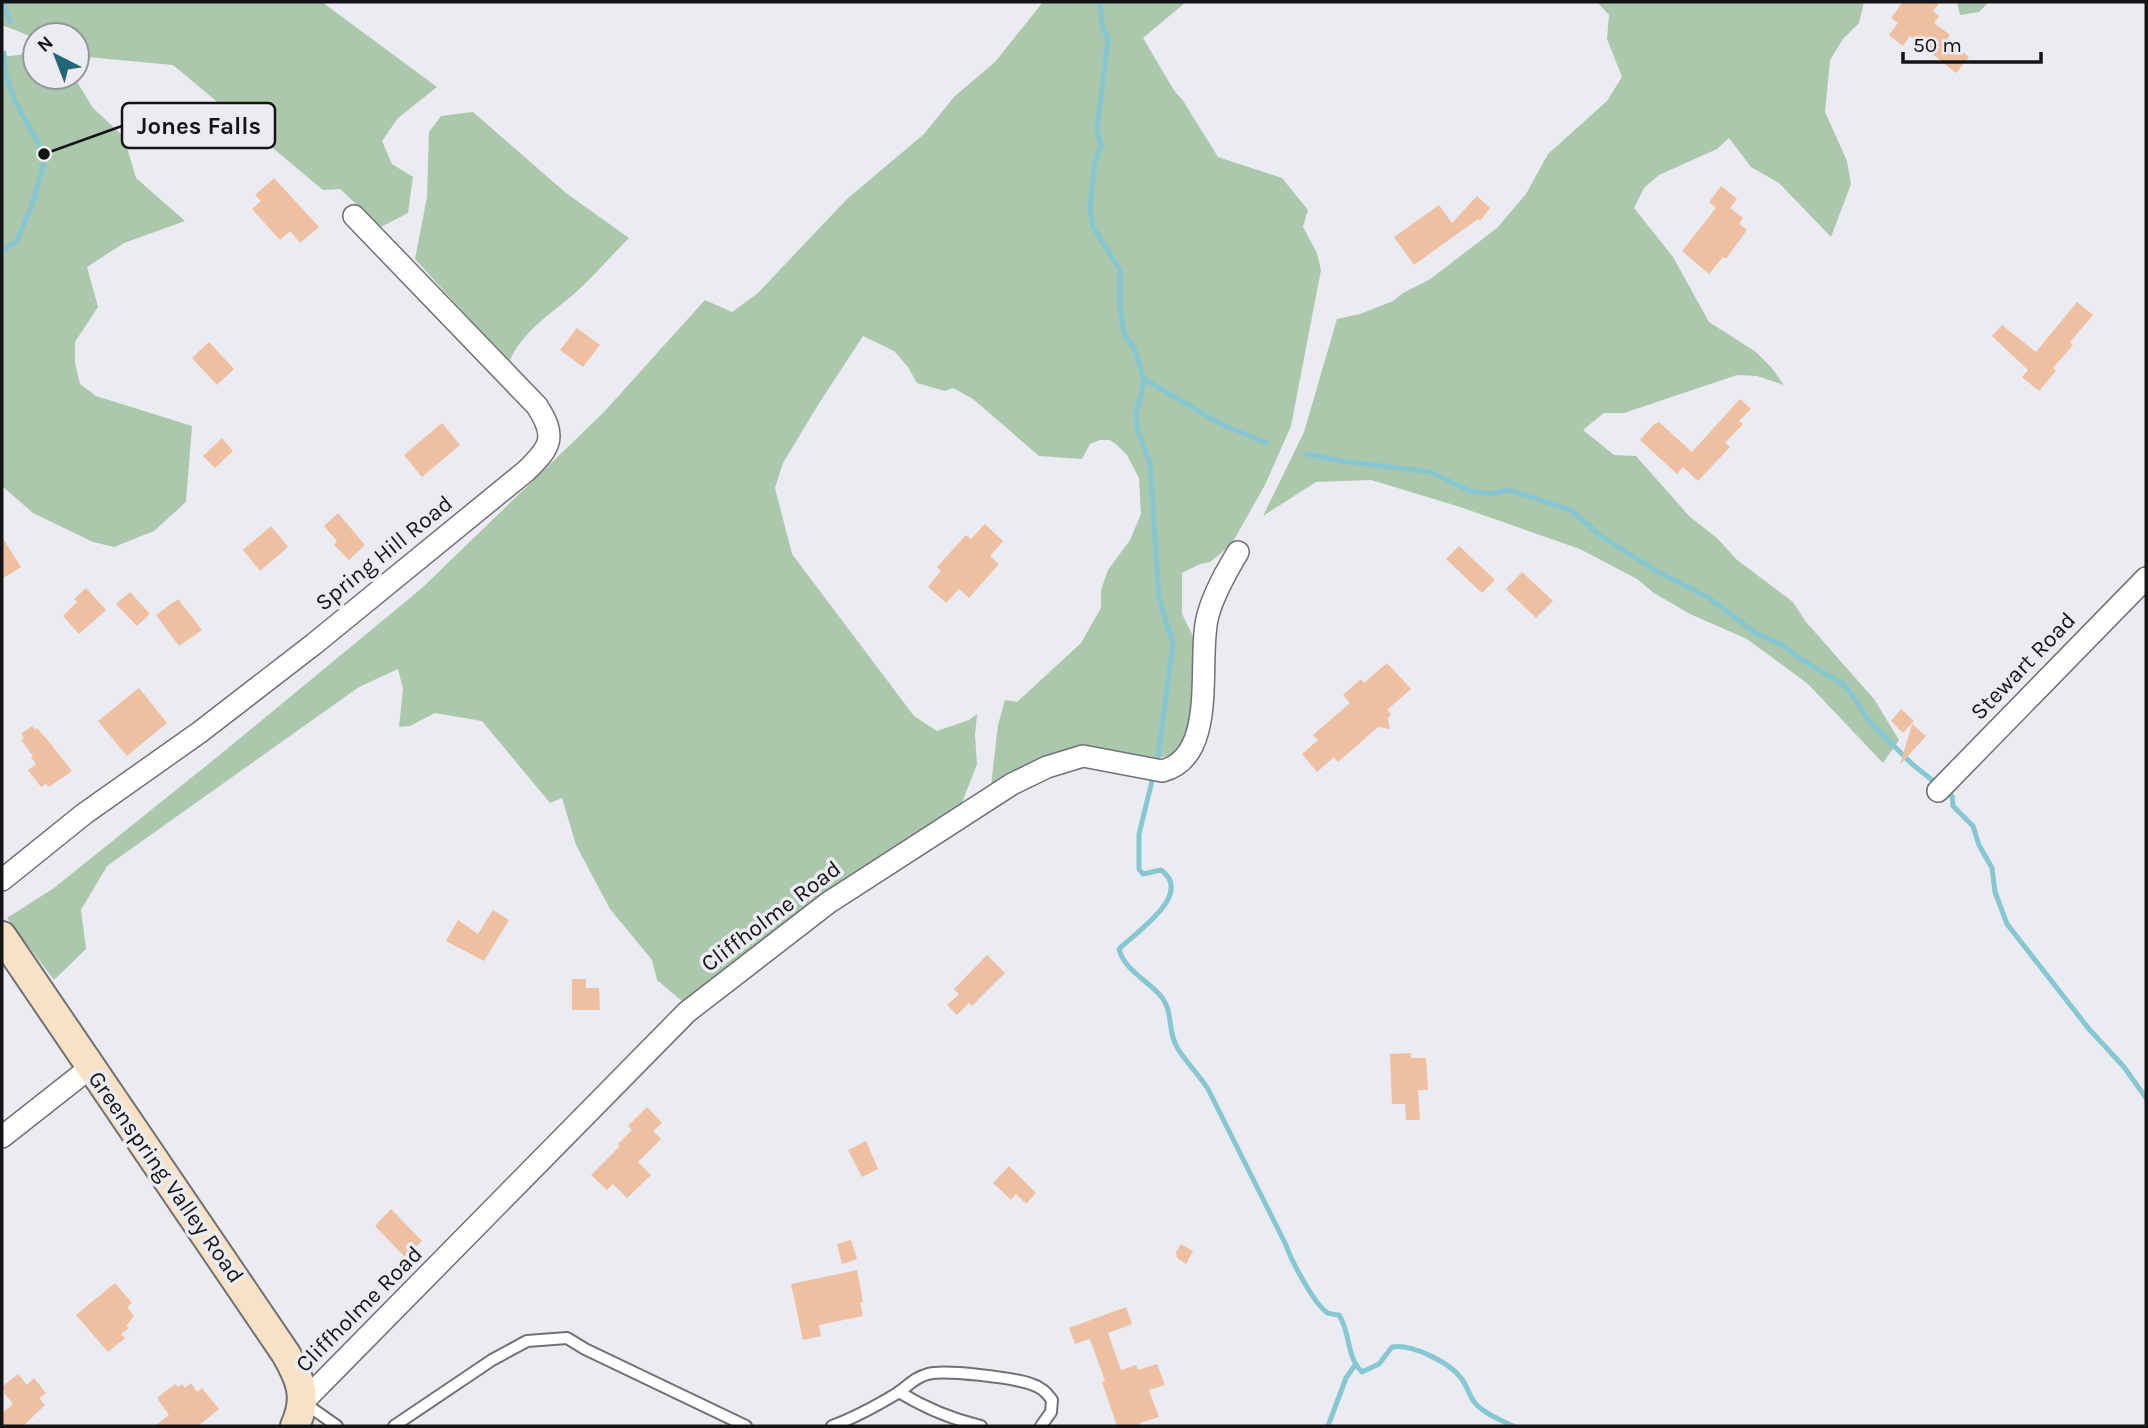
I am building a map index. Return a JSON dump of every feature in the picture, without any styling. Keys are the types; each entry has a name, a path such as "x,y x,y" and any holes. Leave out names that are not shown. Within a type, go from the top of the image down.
{"main road":[{"name":"Greenspring Valley Road","path":"2,936 263,1318 294,1368 299,1414"}],"street":[{"name":"Spring Hill Road","path":"2,880 84,814 200,732 314,644 526,471 548,446 549,424 537,406 354,216"},
{"name":"Cliffholme Road","path":"299,1414 687,1012 828,903 1012,785 1047,767 1083,756 1153,769 1169,769 1182,759 1192,746 1198,730 1203,700 1203,652 1207,616 1223,576 1238,552"},
{"name":"Stewart Road","path":"1942,788 2146,578"},
{"path":"2,1137 91,1068"}],"lane":[{"path":"394,1426 492,1360 527,1341 567,1338 746,1426"},
{"path":"832,1426 847,1421 929,1373 977,1374 1031,1383 1045,1391 1052,1400 1051,1412 1041,1426"},
{"path":"899,1392 918,1404 957,1420 981,1426"},
{"path":"299,1414 337,1426"}],"green space":[{"path":"2,2 322,2 437,87 398,118 382,141 392,164 413,177 408,213 381,227 340,189 323,190 173,65 91,57 91,21 21,21 21,32 2,25"},
{"path":"1043,2 1186,2 1143,38 1218,157 1282,178 1308,210 1303,227 1317,253 1321,270 1291,426 1265,485 1231,545 1210,562 1182,573 1182,614 1193,636 1195,717 1187,742 1169,756 1145,760 1091,746 1053,756 991,786 998,725 1005,700 1017,702 1081,643 1101,608 1101,590 1108,570 1130,540 1141,514 1139,478 1127,455 1110,440 1090,444 1082,459 1039,456 973,399 953,388 945,391 917,383 894,351 863,336 783,463 775,488 792,554 914,716 937,731 969,720 977,714 977,764 960,808 841,881 683,1002 657,980 652,960 610,909 576,845 562,798 550,803 482,721 435,713 410,726 399,727 403,689 398,669 359,687 107,866 81,910 86,949 54,980 7,918 54,888 422,588 603,413 705,300 732,312 758,293 847,199 924,134 954,97 995,62"},
{"path":"1597,2 1864,2 1859,23 1843,39 1830,60 1825,112 1847,161 1851,184 1831,237 1779,183 1751,167 1729,138 1717,149 1659,175 1644,188 1634,208 1673,257 1709,322 1756,352 1784,385 1757,376 1737,375 1624,413 1604,413 1583,430 1614,455 1636,456 1690,517 1717,538 1736,559 1793,602 1806,622 1874,699 1899,740 1883,763 1808,684 1747,639 1690,614 1654,593 1637,579 1580,549 1457,506 1371,480 1316,482 1263,516 1304,432 1337,319 1360,314 1393,301 1429,280 1497,228 1526,194 1548,154 1607,101 1622,77 1607,39 1609,15"},
{"path":"1957,2 1989,2 1979,12 1960,15"},
{"path":"21,55 21,91 83,91 93,108 124,137 136,178 185,221 124,243 87,267 98,307 75,342 75,363 80,384 96,396 192,426 186,502 154,531 114,547 93,542 33,513 2,486 2,57"},
{"path":"473,112 566,193 629,238 582,286 529,333 509,363 415,259 427,197 429,132 441,116"}],"building":[{"path":"1903,2 1940,2 1933,11 1939,16 1934,23 1950,35 1947,39 1969,57 1956,73 1910,36 1903,46 1889,35 1898,23 1891,18"},
{"path":"274,178 319,227 300,243 290,231 280,240 252,209 261,201 255,195"},
{"path":"1721,186 1737,199 1730,208 1743,218 1739,224 1747,230 1726,259 1723,257 1709,274 1682,251 1716,208 1709,202"},
{"path":"1477,196 1490,208 1480,221 1478,219 1414,265 1394,237 1439,205 1452,223"},
{"path":"2077,302 2093,315 2070,342 2073,345 2053,368 2056,371 2039,391 2022,377 2028,370 1992,336 2002,325 2036,352"},
{"path":"577,328 600,345 583,367 560,350"},
{"path":"209,342 234,369 217,385 192,358"},
{"path":"1740,399 1751,409 1739,421 1743,424 1725,443 1730,447 1698,481 1683,467 1677,474 1640,440 1659,422 1692,452"},
{"path":"442,423 460,445 422,477 404,455"},
{"path":"222,438 233,451 215,468 203,456"},
{"path":"338,513 365,545 349,560 334,545 337,541 324,526"},
{"path":"985,524 1003,541 990,556 999,564 969,598 959,589 946,603 928,587 941,571 937,567 966,535 971,539"},
{"path":"271,526 288,547 260,571 243,550"},
{"path":"2,537 21,567 2,579"},
{"path":"1459,546 1495,580 1482,593 1446,559"},
{"path":"1522,572 1553,601 1536,618 1506,589"},
{"path":"86,588 106,610 79,634 63,616 77,602 74,599"},
{"path":"130,592 150,614 137,626 116,604"},
{"path":"178,599 202,630 179,646 156,615"},
{"path":"1387,663 1411,689 1387,710 1391,714 1388,719 1390,729 1378,727 1338,762 1334,757 1317,772 1302,754 1318,740 1313,735 1350,703 1343,695 1361,679 1364,683"},
{"path":"139,688 167,723 127,756 98,721"},
{"path":"1901,709 1914,721 1903,733 1891,721"},
{"path":"1912,724 1926,736 1900,765"},
{"path":"32,726 35,730 37,728 72,771 49,787 46,784 41,787 28,770 36,764 21,740 24,738 21,734"},
{"path":"493,910 509,920 484,961 446,941 458,920 478,934"},
{"path":"987,955 1005,973 972,1006 969,1003 957,1015 947,1005 959,994 954,989"},
{"path":"572,979 586,979 586,988 599,988 600,1010 572,1010"},
{"path":"1411,1053 1411,1058 1426,1058 1428,1090 1418,1090 1420,1120 1406,1120 1405,1104 1392,1104 1390,1054"},
{"path":"647,1107 662,1123 653,1131 661,1139 638,1162 651,1175 627,1198 613,1184 607,1190 591,1175 620,1146 618,1144 632,1130 628,1126"},
{"path":"866,1141 878,1169 862,1177 848,1150"},
{"path":"1009,1166 1036,1193 1026,1204 1016,1194 1011,1200 993,1183"},
{"path":"391,1209 422,1241 405,1257 375,1226"},
{"path":"851,1240 857,1259 842,1264 837,1244"},
{"path":"1181,1244 1193,1251 1186,1264 1177,1258 1176,1252"},
{"path":"857,1270 863,1316 819,1325 821,1336 803,1340 791,1284"},
{"path":"115,1283 132,1303 127,1307 134,1316 126,1326 129,1328 121,1334 125,1338 108,1352 76,1315"},
{"path":"1126,1307 1132,1324 1108,1333 1121,1370 1136,1365 1138,1370 1157,1364 1165,1385 1149,1390 1159,1417 1140,1423 1141,1426 1117,1426 1090,1339 1075,1344 1069,1328"},
{"path":"18,1374 27,1385 34,1378 46,1393 39,1398 45,1405 23,1426 2,1426 2,1413 13,1404 2,1387"},
{"path":"191,1383 197,1392 202,1388 219,1409 198,1426 155,1426 169,1415 157,1398 175,1384 178,1387 182,1384 185,1388"}],"waterway":[{"path":"3,2 10,21"},
{"path":"1100,2 1102,24 1108,40 1097,129 1101,146 1095,161 1090,209 1093,227 1120,270 1120,308 1124,334 1134,348 1144,379 1136,412 1137,428 1150,463 1159,599 1173,644 1157,764"},
{"path":"2,251 16,242 31,208 43,168 44,154 15,101 6,77 4,53"},
{"path":"1144,379 1221,424 1266,443"},
{"path":"1306,454 1431,472 1470,491 1490,494 1509,490 1572,511 1601,536 1662,574 1709,598 1756,633 1784,646 1797,657 1843,684 1869,721 1912,764 1937,784"},
{"path":"1154,773 1139,834 1139,869 1143,874 1161,870 1170,880 1171,890 1159,912 1119,949 1125,962 1164,1000 1174,1042 1208,1089 1304,1282 1323,1309 1339,1315 1343,1322 1353,1359 1362,1372 1379,1364 1392,1347 1419,1351 1439,1360 1455,1372 1478,1407 1513,1426"},
{"path":"1945,790 1952,796 1953,806 1973,826 1979,845 1992,868 1995,892 2007,924 2089,1029 2124,1067 2146,1098"},
{"path":"1328,1426 1346,1378 1355,1365"}],"place":[{"name":"Jones Falls","path":"44,154"}]}
